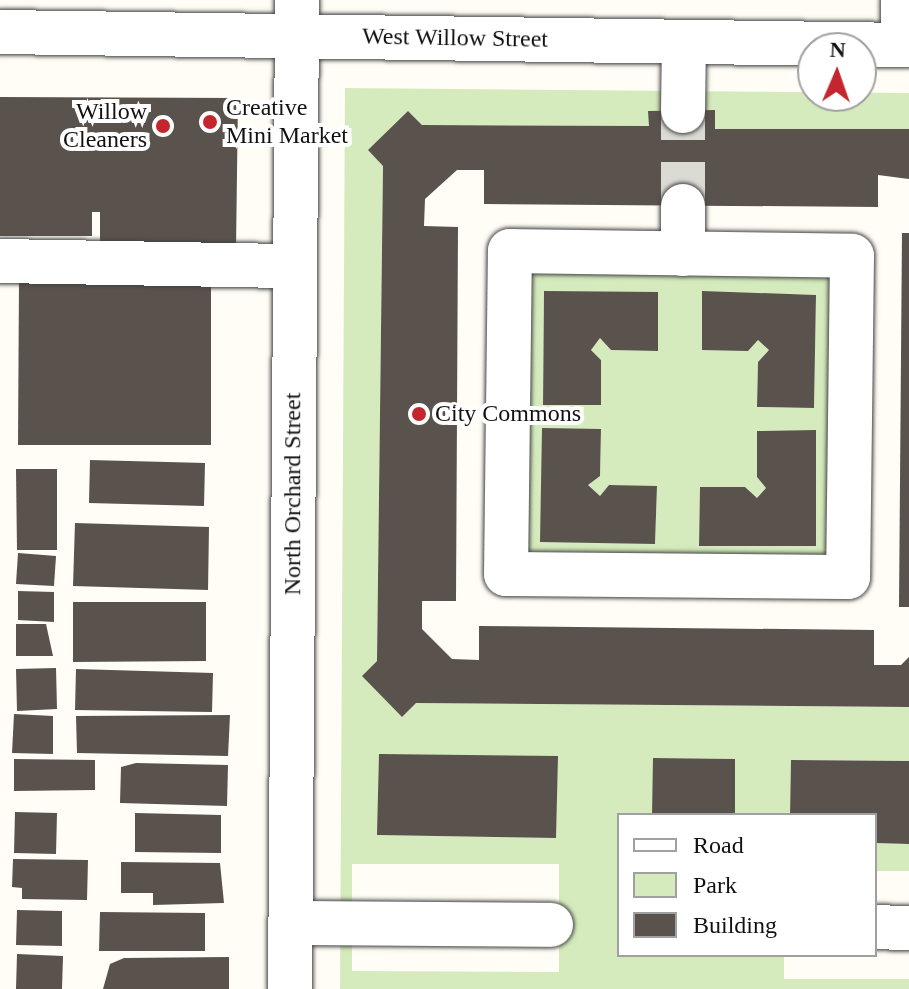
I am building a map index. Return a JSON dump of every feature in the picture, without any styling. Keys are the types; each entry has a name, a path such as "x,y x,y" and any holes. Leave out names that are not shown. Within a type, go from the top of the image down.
{"street":[{"path":"903,0 906,45"},
{"name":"West Willow Street","path":"0,32 297,18 684,42 906,45"},
{"name":"North Orchard Street","path":"290,989 297,18"},
{"path":"683,111 684,42"},
{"path":"683,206 683,254"},
{"path":"510,251 683,254 852,256 848,577 506,574 510,251"},
{"path":"0,261 295,266"},
{"path":"290,923 551,925"},
{"path":"877,927 909,928"}],"green space":[{"path":"345,88 797,92 797,112 877,112 877,93 909,93 909,129 715,129 714,110 649,111 649,126 422,125 408,111 369,150 383,166 377,661 363,676 402,717 416,703 909,707 909,761 791,760 790,813 735,813 735,759 654,758 652,813 617,813 617,957 784,957 784,979 909,979 909,989 340,989","holes":["379,754 555,838 378,835","352,864 559,864 559,972 352,971"]},
{"path":"510,251 852,256 848,577 507,574","holes":["544,291 658,351 611,350 600,338 591,350 601,360 601,405 543,405","703,292 816,295 814,408 757,407 758,362 769,350 758,340 747,351","601,430 600,476 588,485 600,496 609,485 657,487 655,544 541,541","757,431 816,431 815,546 699,545 700,487 745,487 757,498 766,488 757,477"]},
{"path":"877,843 909,844 909,871 877,871"}],"building":[{"path":"0,97 238,98 236,249 100,248 100,212 92,212 92,236 0,236"},
{"name":"City Commons","path":"715,110 715,129 909,129 909,179 878,175 878,207 484,204 484,170 457,170 425,199 424,226 458,227 456,601 422,601 422,629 452,659 479,660 479,626 874,630 874,665 901,665 909,657 909,707 416,703 402,717 362,676 377,661 383,166 368,150 408,111 422,125 649,126 648,111"},
{"path":"902,233 909,233 909,607 899,607"},
{"path":"19,279 211,279 211,445 18,445"},
{"path":"544,291 658,292 658,351 611,350 600,338 591,350 601,360 601,405 543,405"},
{"path":"702,291 816,295 814,408 757,407 758,362 769,350 758,340 748,351 702,350"},
{"path":"542,428 601,429 600,476 588,485 600,496 609,485 657,486 655,544 540,542"},
{"path":"816,430 816,546 699,546 700,487 745,487 757,498 766,488 757,477 757,431"},
{"path":"90,460 205,463 204,506 89,503"},
{"path":"16,469 57,469 57,550 17,550"},
{"path":"75,523 209,527 208,590 73,586"},
{"path":"18,553 56,556 54,586 16,584"},
{"path":"18,591 54,592 54,622 18,620"},
{"path":"73,602 206,602 206,661 73,662"},
{"path":"16,624 46,624 53,656 16,656"},
{"path":"56,668 57,709 17,711 16,669"},
{"path":"76,669 213,673 212,712 75,710"},
{"path":"14,714 53,716 53,754 12,753"},
{"path":"230,715 228,756 77,753 76,716"},
{"path":"379,754 558,756 556,838 377,835"},
{"path":"653,758 735,759 735,813 652,813"},
{"path":"14,759 95,760 95,790 14,791"},
{"path":"791,760 909,761 909,844 877,843 877,813 790,813"},
{"path":"136,763 228,765 227,806 120,803 121,767"},
{"path":"15,812 57,813 56,854 14,853"},
{"path":"135,813 221,815 221,853 135,852"},
{"path":"13,859 88,860 87,900 22,899 22,888 12,887"},
{"path":"121,862 220,863 224,903 153,905 153,893 121,893"},
{"path":"17,910 62,911 62,946 16,945"},
{"path":"100,912 205,913 205,951 99,951"},
{"path":"17,954 63,956 62,989 16,989"},
{"path":"229,957 229,989 103,989 110,964 124,958"}],"tunnel":[{"path":"683,111 683,206"}],"place":[{"name":"Creative Mini Market","path":"210,122"},
{"name":"Willow Cleaners","path":"163,126"},
{"name":"City Commons","path":"419,414"}]}
